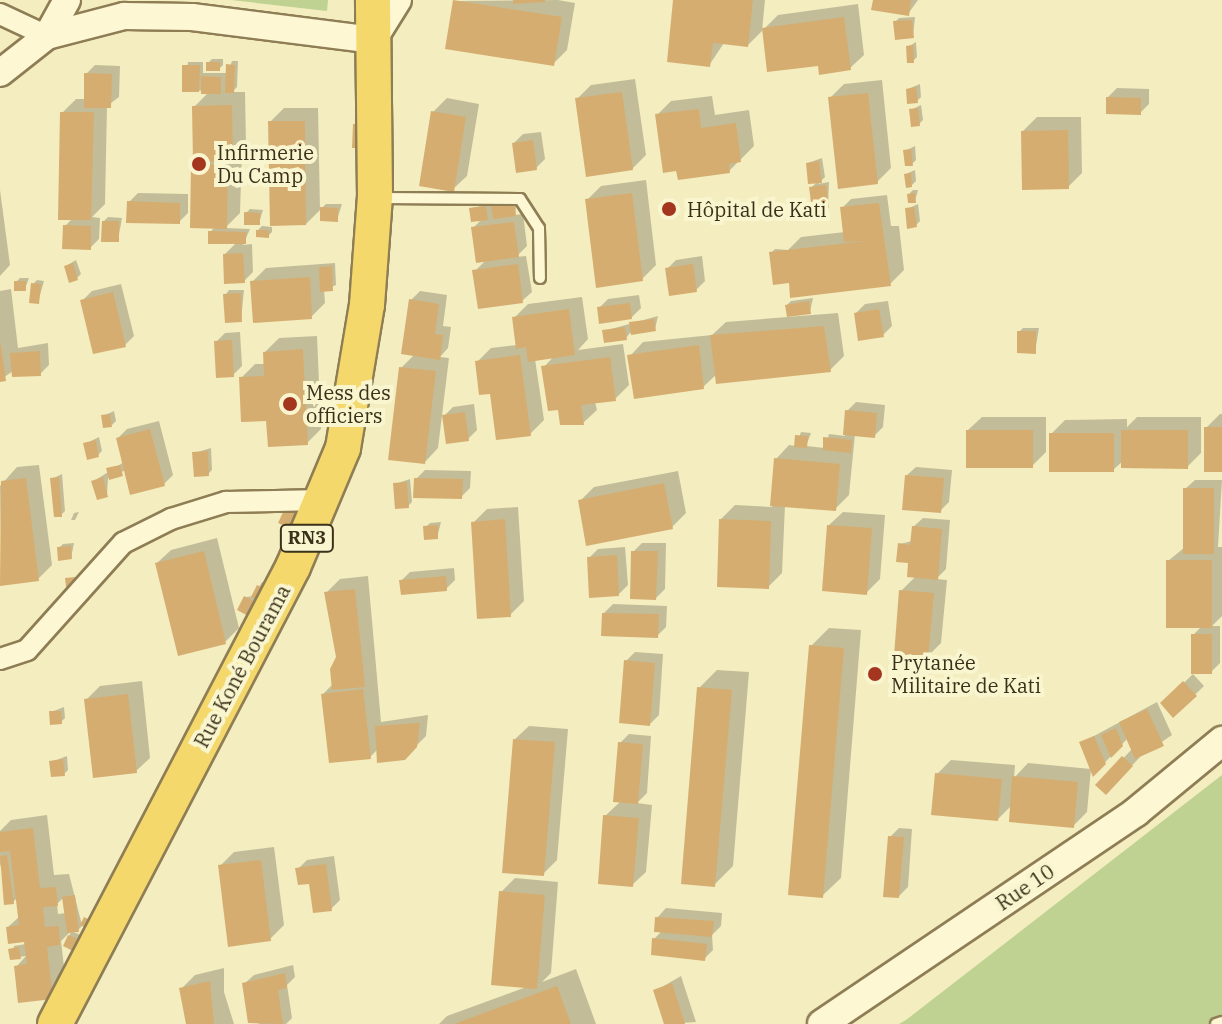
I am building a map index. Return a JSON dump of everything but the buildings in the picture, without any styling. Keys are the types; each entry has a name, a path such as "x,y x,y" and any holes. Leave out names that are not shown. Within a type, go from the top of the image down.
{"highway":[{"name":"Rue Koné Bourama","path":"55,1024 324,500 343,448 364,320 375,197 373,0"}],"main road":[{"name":"Rue 10","path":"822,1024 1136,812 1222,741"}],"street":[{"path":"47,36 67,0"},
{"path":"0,73 47,36 115,8 373,40 398,0"},
{"path":"0,14 47,36"},
{"path":"0,659 27,650 123,543 171,519 226,502 324,500"}],"lane":[{"path":"375,197 520,199 539,228 540,278"},
{"path":"1216,1024 1222,1022"}],"green space":[{"path":"231,0 328,0 327,11"},
{"path":"1222,775 1222,1024 899,1024 906,1020"}],"place":[{"name":"Infirmerie Du Camp","path":"199,164"},
{"name":"Hôpital de Kati","path":"669,209"},
{"name":"Mess des officiers","path":"290,404"},
{"name":"Prytanée Militaire de Kati","path":"875,674"}]}
